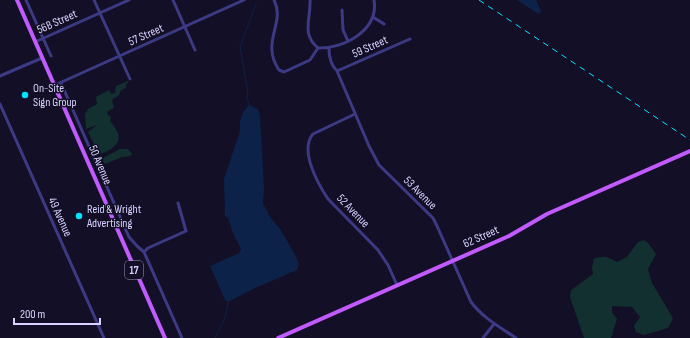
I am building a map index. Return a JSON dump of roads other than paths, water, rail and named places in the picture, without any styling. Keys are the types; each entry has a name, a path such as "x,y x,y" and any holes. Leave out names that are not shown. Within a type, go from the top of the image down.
{"main road":[{"name":"50 Avenue","path":"17,0 164,338"},
{"name":"62 Street","path":"278,338 509,236 547,214 690,151"}],"street":[{"path":"26,0 51,56"},
{"path":"94,0 130,79"},
{"name":"56B Street","path":"35,42 129,0"},
{"path":"173,0 195,50"},
{"name":"57 Street","path":"55,85 244,0"},
{"path":"274,0 278,13 272,36 271,52 273,60 279,70 284,72 310,60 318,48"},
{"path":"310,0 308,33 310,40 318,48 329,49 364,32 373,17 375,10 374,0"},
{"path":"342,10 343,30 348,41"},
{"path":"373,17 384,24"},
{"name":"59 Street","path":"337,72 410,39"},
{"name":"53 Avenue","path":"329,49 331,61 375,158 438,226 471,302 494,324 516,338"},
{"path":"0,76 42,58"},
{"path":"61,82 129,237 144,252 182,338"},
{"name":"49 Avenue","path":"0,104 104,338"},
{"name":"52 Avenue","path":"355,114 313,134 308,143 309,158 323,192 332,204 378,250 388,265 397,286"},
{"path":"104,202 113,198"},
{"path":"144,252 148,248 186,231 178,203"},
{"path":"483,338 494,324"}],"water":[{"path":"517,0 536,0 541,11 540,14 537,13"},
{"path":"249,105 258,109 260,116 264,187 263,203 270,217 281,230 299,264 297,270 255,288 228,302 225,300 210,266 239,253 241,249 232,231 228,218 225,216 224,179 240,131 240,121 243,112"}],"waterway":[{"path":"249,105 240,47 256,4"},
{"path":"215,338 225,318 228,302"}],"railway":[{"path":"479,0 690,140"}],"place":[{"name":"On-Site Sign Group","path":"25,95"},
{"name":"Reid & Wright Advertising","path":"79,216"}]}
